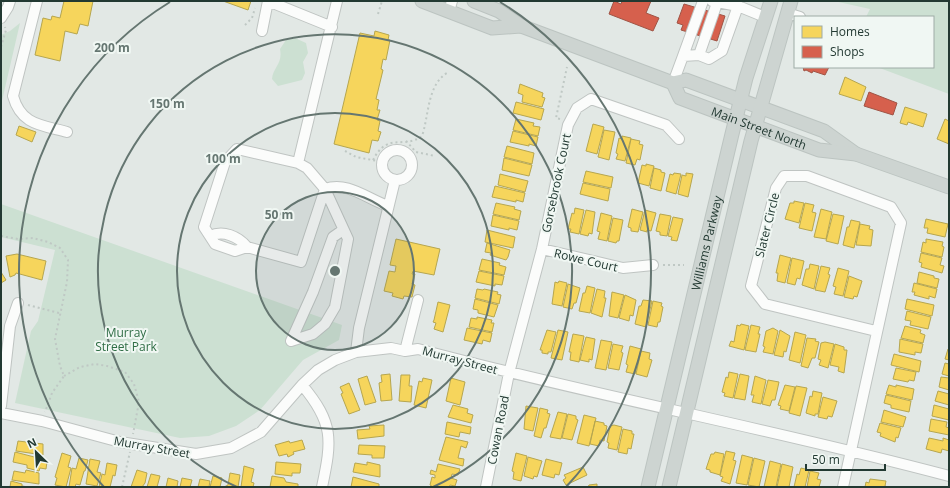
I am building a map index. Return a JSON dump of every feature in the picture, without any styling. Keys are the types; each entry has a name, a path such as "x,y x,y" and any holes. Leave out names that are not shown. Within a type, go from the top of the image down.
{"main road":[{"name":"Main Street North","path":"422,1 450,6 492,28 521,26"},
{"name":"Main Street North","path":"474,1 499,11 521,26 672,83 686,80 824,131 856,154"},
{"name":"Williams Parkway","path":"648,487 736,119 765,17 771,1"},
{"name":"Williams Parkway","path":"669,487 755,126 789,7"},
{"name":"Main Street North","path":"672,83 680,98 819,150 856,154 949,187"}],"street":[{"path":"1,18 10,1"},
{"path":"37,1 13,96 16,108 28,121 67,132"},
{"path":"262,31 268,1 332,27"},
{"path":"298,163 332,27 337,1"},
{"path":"672,83 703,1"},
{"path":"699,55 715,2 737,4 765,17"},
{"path":"683,56 699,55 709,59 722,50 737,4"},
{"path":"789,7 799,16"},
{"name":"Gorsebrook Court","path":"509,373 542,249 570,121 577,108 591,99 666,125 679,139"},
{"path":"325,189 301,262 247,247 235,251 215,244 204,228 225,162 237,149 298,163 307,168 325,189 348,239 335,307 325,324 314,334 291,341 313,292 333,237 343,230"},
{"path":"397,150 403,152 410,159 412,169 405,178 395,180 383,170 383,162 387,154 397,150"},
{"name":"Slater Circle","path":"843,487 876,331 901,223 891,207 807,176 784,176 776,188 751,286 765,304 876,331"},
{"path":"356,352 359,328 395,180"},
{"path":"325,189 340,186 388,206"},
{"name":"Rowe Court","path":"542,249 623,268 653,265"},
{"path":"405,350 418,300"},
{"path":"1,406 10,326 18,303"},
{"name":"Murray Street","path":"1,413 42,421 132,444 196,454 231,448 261,432 302,385 318,370 335,360 356,352 391,348 405,350 418,349 509,373 850,450 949,476"},
{"name":"Cowan Road","path":"486,487 509,373"},
{"path":"302,385 318,405 327,425 329,454 322,487"}],"path":[{"path":"378,14 382,1"},
{"path":"245,25 252,18 256,6"},
{"path":"1,18 6,30 1,47"},
{"path":"567,67 556,118 570,121"},
{"path":"373,160 376,153 388,143 418,139 422,136 434,88 440,77 447,73"},
{"path":"406,141 416,152 435,156"},
{"path":"345,151 356,157 383,162"},
{"path":"1,236 18,240 33,238 48,242 60,248 68,260 67,282 59,313 55,339 60,366 64,376"},
{"path":"653,265 684,265"},
{"path":"18,303 59,313"},
{"path":"42,421 52,393 64,376 80,367 95,364 125,372 134,384 139,402 132,444 122,487"}],"green space":[{"path":"834,1 949,1 949,94 880,68 934,68 934,16 866,16 870,9"},
{"path":"20,23 1,105 1,35 10,31"},
{"path":"295,38 306,43 308,53 303,62 305,73 302,80 278,86 272,79 279,62 281,54 280,49 286,40"},
{"name":"Murray Street Park","path":"1,204 342,325 339,340 303,360 260,410 236,426 209,436 180,438 15,403 31,331 38,321 55,250 1,237"}],"building: Homes":[{"path":"64,1 93,1 88,26 80,24 77,34 65,31 60,61 35,55 43,18 51,20 52,16 60,18"},
{"path":"223,1 251,1 248,10"},
{"path":"375,31 389,35 388,40 390,40 386,60 383,59 381,69 383,70 376,99 379,100 377,110 380,110 377,120 380,121 378,131 381,132 378,141 372,140 369,153 334,144 360,33 374,36"},
{"path":"845,77 866,87 861,101 839,94"},
{"path":"520,84 543,93 542,97 545,98 542,107 522,102 523,95 518,93"},
{"path":"516,102 544,109 541,120 513,113"},
{"path":"905,107 927,114 923,127 908,122 907,125 900,123"},
{"path":"516,119 534,123 533,126 540,127 538,136 513,130"},
{"path":"945,119 949,121 949,144 937,139"},
{"path":"593,124 604,127 597,154 586,151"},
{"path":"19,126 36,132 32,142 16,135"},
{"path":"604,130 615,132 609,160 598,157"},
{"path":"513,131 538,137 536,146 510,142"},
{"path":"622,136 631,138 625,161 616,159 618,154 616,153 619,138 622,139"},
{"path":"631,139 640,141 639,144 643,145 640,160 637,159 635,165 626,163"},
{"path":"507,146 534,153 532,164 504,157"},
{"path":"504,158 532,165 529,176 502,170"},
{"path":"646,164 654,166 649,186 638,183 642,165 646,166"},
{"path":"654,168 665,173 661,191 650,188"},
{"path":"586,171 613,177 611,188 583,182"},
{"path":"674,173 681,174 676,194 666,191 670,174 673,175"},
{"path":"686,173 693,174 688,197 678,194 682,175 686,176"},
{"path":"500,174 528,181 525,192 498,185"},
{"path":"583,183 610,189 608,201 580,194"},
{"path":"495,186 525,193 523,202 492,197"},
{"path":"794,201 804,203 799,223 785,219 790,203 794,203"},
{"path":"496,203 515,207 514,209 521,211 519,220 493,214"},
{"path":"805,203 814,205 812,212 816,213 812,231 799,228"},
{"path":"575,208 584,210 579,234 570,232 571,229 568,229 572,213 574,214"},
{"path":"632,209 643,212 638,232 631,231 631,228 628,227"},
{"path":"821,209 832,212 826,239 814,237"},
{"path":"586,210 595,212 592,234 589,233 588,236 580,234"},
{"path":"645,210 656,213 651,231 647,230 647,232 640,230"},
{"path":"601,213 612,216 607,241 598,239 600,232 597,231"},
{"path":"660,214 671,216 667,236 660,235 660,232 656,231"},
{"path":"833,214 844,216 838,244 826,241"},
{"path":"493,215 519,221 517,230 509,228 509,230 491,226"},
{"path":"673,217 683,219 677,241 671,240 672,237 668,236"},
{"path":"613,218 623,220 619,241 616,243 608,241"},
{"path":"926,219 948,224 945,237 927,233 928,228 924,228"},
{"path":"851,220 860,222 854,248 843,245 847,227 849,227"},
{"path":"860,224 870,226 869,229 873,230 871,246 856,245"},
{"path":"487,230 515,237 513,248 485,242"},
{"path":"396,239 440,249 434,275 413,271 412,274 415,274 412,284 415,285 412,297 404,296 403,299 392,296 393,293 384,291 389,271 395,272 396,266 390,265"},
{"path":"926,239 943,242 942,246 944,247 942,257 921,252 923,242 926,243"},
{"path":"487,243 510,250 506,260 490,255 491,253 485,252"},
{"path":"921,253 942,258 940,265 944,266 942,273 921,267 922,263 919,262"},
{"path":"17,254 46,261 42,280 16,273 10,277 6,256"},
{"path":"780,255 791,258 785,283 777,281 778,273 776,273"},
{"path":"792,258 804,261 800,279 797,278 795,285 787,283"},
{"path":"482,259 500,263 499,265 506,267 504,275 479,270"},
{"path":"810,264 819,266 814,289 802,285 806,269 809,269"},
{"path":"821,266 830,268 828,274 830,275 825,292 815,290"},
{"path":"838,268 849,271 843,296 834,294 836,287 833,286"},
{"path":"479,271 504,276 502,285 495,284 495,286 476,282"},
{"path":"1,272 6,280 1,283"},
{"path":"919,272 939,279 937,288 917,283"},
{"path":"849,276 862,281 857,297 854,296 853,299 844,297"},
{"path":"559,281 567,283 562,306 552,304 555,282 558,283"},
{"path":"914,283 937,289 935,298 929,296 929,299 914,295 915,292 912,292"},
{"path":"568,284 580,288 576,303 574,303 572,309 563,307"},
{"path":"587,286 595,288 590,313 579,311 583,293 585,293"},
{"path":"477,289 498,292 497,294 501,295 499,304 475,298"},
{"path":"597,289 605,291 604,298 606,298 602,317 591,313"},
{"path":"612,292 624,295 618,318 609,316"},
{"path":"625,295 636,300 633,316 630,315 629,321 619,318"},
{"path":"475,299 498,305 494,317 478,313 478,310 473,309"},
{"path":"907,299 934,305 932,316 905,309"},
{"path":"643,300 652,301 646,327 635,324 639,306 641,306"},
{"path":"653,301 662,303 661,306 663,307 660,322 658,322 657,327 648,325"},
{"path":"438,302 450,305 443,332 434,329 436,323 433,322"},
{"path":"907,311 931,317 928,329 910,325 911,321 905,320"},
{"path":"477,317 492,320 491,323 494,323 492,332 469,327 471,318 477,319"},
{"path":"741,324 749,326 744,350 729,346 731,341 734,342 737,325 740,326"},
{"path":"751,325 760,327 756,352 745,350"},
{"path":"905,326 921,330 920,333 925,335 923,343 901,338"},
{"path":"467,328 492,333 490,342 483,340 482,344 464,340"},
{"path":"773,328 778,331 773,354 763,352 765,347 763,346 766,331"},
{"path":"547,330 556,332 551,352 548,352 548,354 542,353 542,350 540,350"},
{"path":"558,330 568,332 562,360 551,358"},
{"path":"780,330 790,336 786,352 784,351 783,357 774,355"},
{"path":"795,332 806,335 800,363 789,360"},
{"path":"573,334 584,336 579,362 570,360 571,352 569,352"},
{"path":"586,337 595,339 592,360 589,359 589,362 580,360"},
{"path":"807,338 816,339 815,341 819,342 815,358 812,358 808,368 801,366"},
{"path":"900,339 923,344 921,353 915,352 915,355 899,352"},
{"path":"601,340 612,342 606,370 595,368"},
{"path":"825,342 834,344 828,368 819,365 821,360 818,359 821,343"},
{"path":"613,344 623,346 619,370 608,368"},
{"path":"835,344 844,347 844,350 847,350 844,373 838,371 839,367 830,365"},
{"path":"630,346 641,349 635,374 626,372 628,365 626,364"},
{"path":"949,349 949,360 945,359"},
{"path":"641,351 650,353 649,359 652,360 647,377 636,374"},
{"path":"894,354 921,361 919,372 891,365"},
{"path":"945,363 949,364 949,376 942,374"},
{"path":"896,368 916,372 914,381 909,380 908,382 893,379"},
{"path":"729,372 738,374 733,398 724,396 725,393 722,392"},
{"path":"390,374 392,400 381,401 379,383 382,382 381,375"},
{"path":"740,374 749,376 745,400 734,398"},
{"path":"401,375 410,375 409,386 412,386 411,402 399,401"},
{"path":"367,376 376,402 365,405 358,379"},
{"path":"755,376 766,380 761,404 752,402 754,395 751,395"},
{"path":"941,377 949,378 949,390 939,387"},
{"path":"423,378 432,380 426,408 414,405 419,381 422,382"},
{"path":"451,378 465,382 460,405 446,401"},
{"path":"768,380 779,382 775,400 772,400 770,406 762,404"},
{"path":"349,383 360,410 349,414 341,394 343,393 340,387"},
{"path":"785,385 795,387 789,411 780,409 781,406 778,405"},
{"path":"889,385 914,389 912,400 886,394"},
{"path":"796,386 807,388 800,416 789,413"},
{"path":"813,391 822,393 818,414 815,414 815,416 806,413 810,396 812,397"},
{"path":"938,391 949,394 949,405 935,401"},
{"path":"886,395 911,401 909,412 891,408 891,405 884,403"},
{"path":"823,397 837,401 832,417 828,416 827,419 818,417"},
{"path":"453,405 468,409 467,413 473,415 471,423 448,417"},
{"path":"934,405 949,409 949,420 932,416"},
{"path":"526,406 538,408 533,431 524,429"},
{"path":"540,408 548,410 547,413 550,414 541,438 534,436"},
{"path":"884,410 906,417 903,427 881,422"},
{"path":"558,412 567,414 561,439 550,437"},
{"path":"568,414 576,416 576,419 578,420 572,440 562,438"},
{"path":"584,415 596,418 589,446 577,443"},
{"path":"931,419 947,422 946,427 949,428 949,435 929,431"},
{"path":"595,421 604,423 604,425 607,426 604,441 600,440 599,446 590,444"},
{"path":"447,422 471,427 470,434 460,432 459,437 445,434"},
{"path":"880,423 901,428 895,442 880,436 881,433 877,432"},
{"path":"384,425 384,436 358,439 357,430 370,429 369,426"},
{"path":"614,425 622,427 617,450 608,448 609,443 607,442 610,426"},
{"path":"623,429 632,431 632,434 634,434 631,449 628,448 627,454 618,452"},
{"path":"446,437 468,442 466,448 461,446 458,458 464,459 463,466 439,460"},
{"path":"929,438 943,441 943,438 949,440 949,451 942,449 941,453 926,449"},
{"path":"302,440 305,449 293,452 294,454 288,457 287,454 279,456 275,445 289,441 290,443"},
{"path":"18,441 43,444 43,455 16,451"},
{"path":"359,445 385,446 384,458 372,458 372,455 358,454"},
{"path":"726,451 735,453 733,460 736,461 730,484 721,481 723,477 720,476"},
{"path":"15,452 42,459 41,461 47,462 46,469 40,468 39,471 27,468 27,465 13,462"},
{"path":"715,452 724,454 720,475 706,469 711,454 714,454"},
{"path":"62,453 71,456 68,467 71,468 66,487 55,485 57,478 55,477"},
{"path":"516,453 527,456 521,481 513,479 514,472 512,471"},
{"path":"742,455 753,458 747,485 736,483"},
{"path":"528,457 542,461 537,477 534,476 533,479 524,476"},
{"path":"79,458 88,460 85,471 80,485 76,484 75,487 69,487 72,468 76,469"},
{"path":"754,458 765,461 759,487 748,485"},
{"path":"90,459 100,461 97,472 101,473 97,486 86,484"},
{"path":"546,459 562,463 559,475 555,474 554,478 542,475"},
{"path":"770,461 781,464 776,487 764,487"},
{"path":"276,462 301,464 300,473 292,473 292,476 275,474"},
{"path":"367,462 380,465 380,477 353,472 355,463 367,465"},
{"path":"107,463 117,465 115,476 113,475 110,487 99,487 102,474 105,475"},
{"path":"438,464 460,469 458,475 452,474 451,478 457,480 455,486 450,485 449,487 433,487 430,485 432,477 435,478 435,475 430,474 431,470 436,472"},
{"path":"782,464 793,467 789,487 777,487"},
{"path":"244,466 254,469 251,482 254,483 253,487 241,487"},
{"path":"583,467 587,475 566,485 563,480 566,478 564,475"},
{"path":"801,468 809,470 805,487 794,487 797,474 799,475"},
{"path":"26,470 39,473 39,484 12,480 14,471 25,473"},
{"path":"137,470 147,473 145,483 142,487 131,487"},
{"path":"810,471 819,473 817,479 821,480 819,487 807,487"},
{"path":"230,473 240,475 238,487 224,487 228,485"},
{"path":"151,474 160,476 157,487 147,487"},
{"path":"213,476 222,478 220,487 210,487"},
{"path":"272,476 284,478 286,482 298,484 298,487 270,487"},
{"path":"353,477 379,484 379,487 351,487"},
{"path":"168,478 178,481 177,487 166,487"},
{"path":"182,478 192,480 190,487 180,487"},
{"path":"200,479 210,481 209,487 198,487"},
{"path":"870,479 886,481 885,486 887,487 865,487 866,482 869,483"},
{"path":"11,481 22,484 22,486 28,487 10,487"},
{"path":"597,484 597,487 588,487 589,485"}],"building: Shops":[{"path":"614,1 621,4 622,1 651,1 646,13 659,18 653,31 609,14"},
{"path":"684,4 725,16 717,41 681,30 683,25 677,23"},
{"path":"803,68 828,68 825,75 813,71 812,73 806,70 804,71"},
{"path":"869,92 897,103 893,115 864,106"}]}
